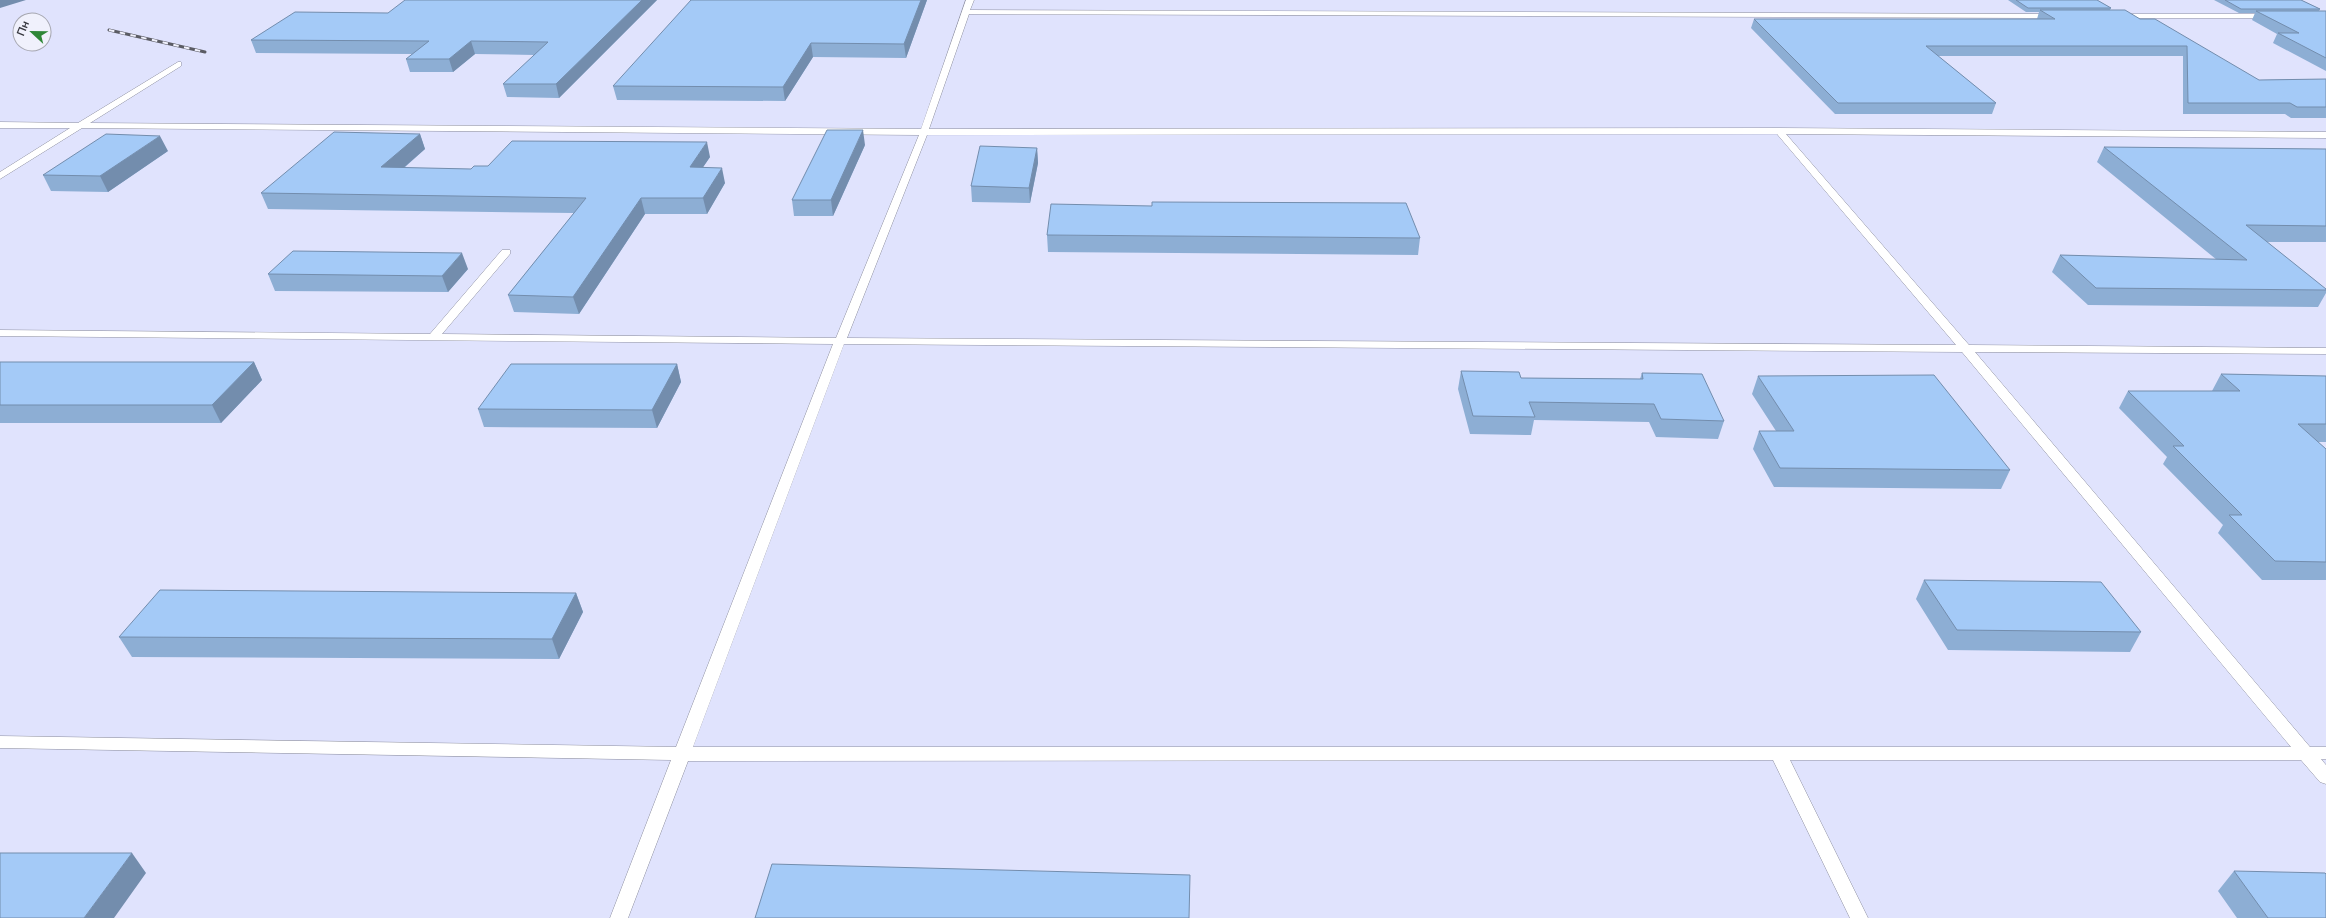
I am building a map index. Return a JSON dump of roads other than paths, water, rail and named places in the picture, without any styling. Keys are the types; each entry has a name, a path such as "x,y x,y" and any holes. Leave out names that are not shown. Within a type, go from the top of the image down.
{"lane":[{"path":"619,918 840,341 924,132 970,0"},
{"path":"965,12 2064,16"},
{"path":"2112,16 2282,16"},
{"path":"0,176 178,64"},
{"path":"0,125 924,132 1779,131 2326,135"},
{"path":"1779,131 1966,348 2326,777"},
{"path":"433,337 506,252"},
{"path":"0,333 840,341 2326,351"},
{"path":"0,742 682,754 2326,753"},
{"path":"1778,753 1859,918"}],"railway":[{"path":"109,30 205,52"}]}
